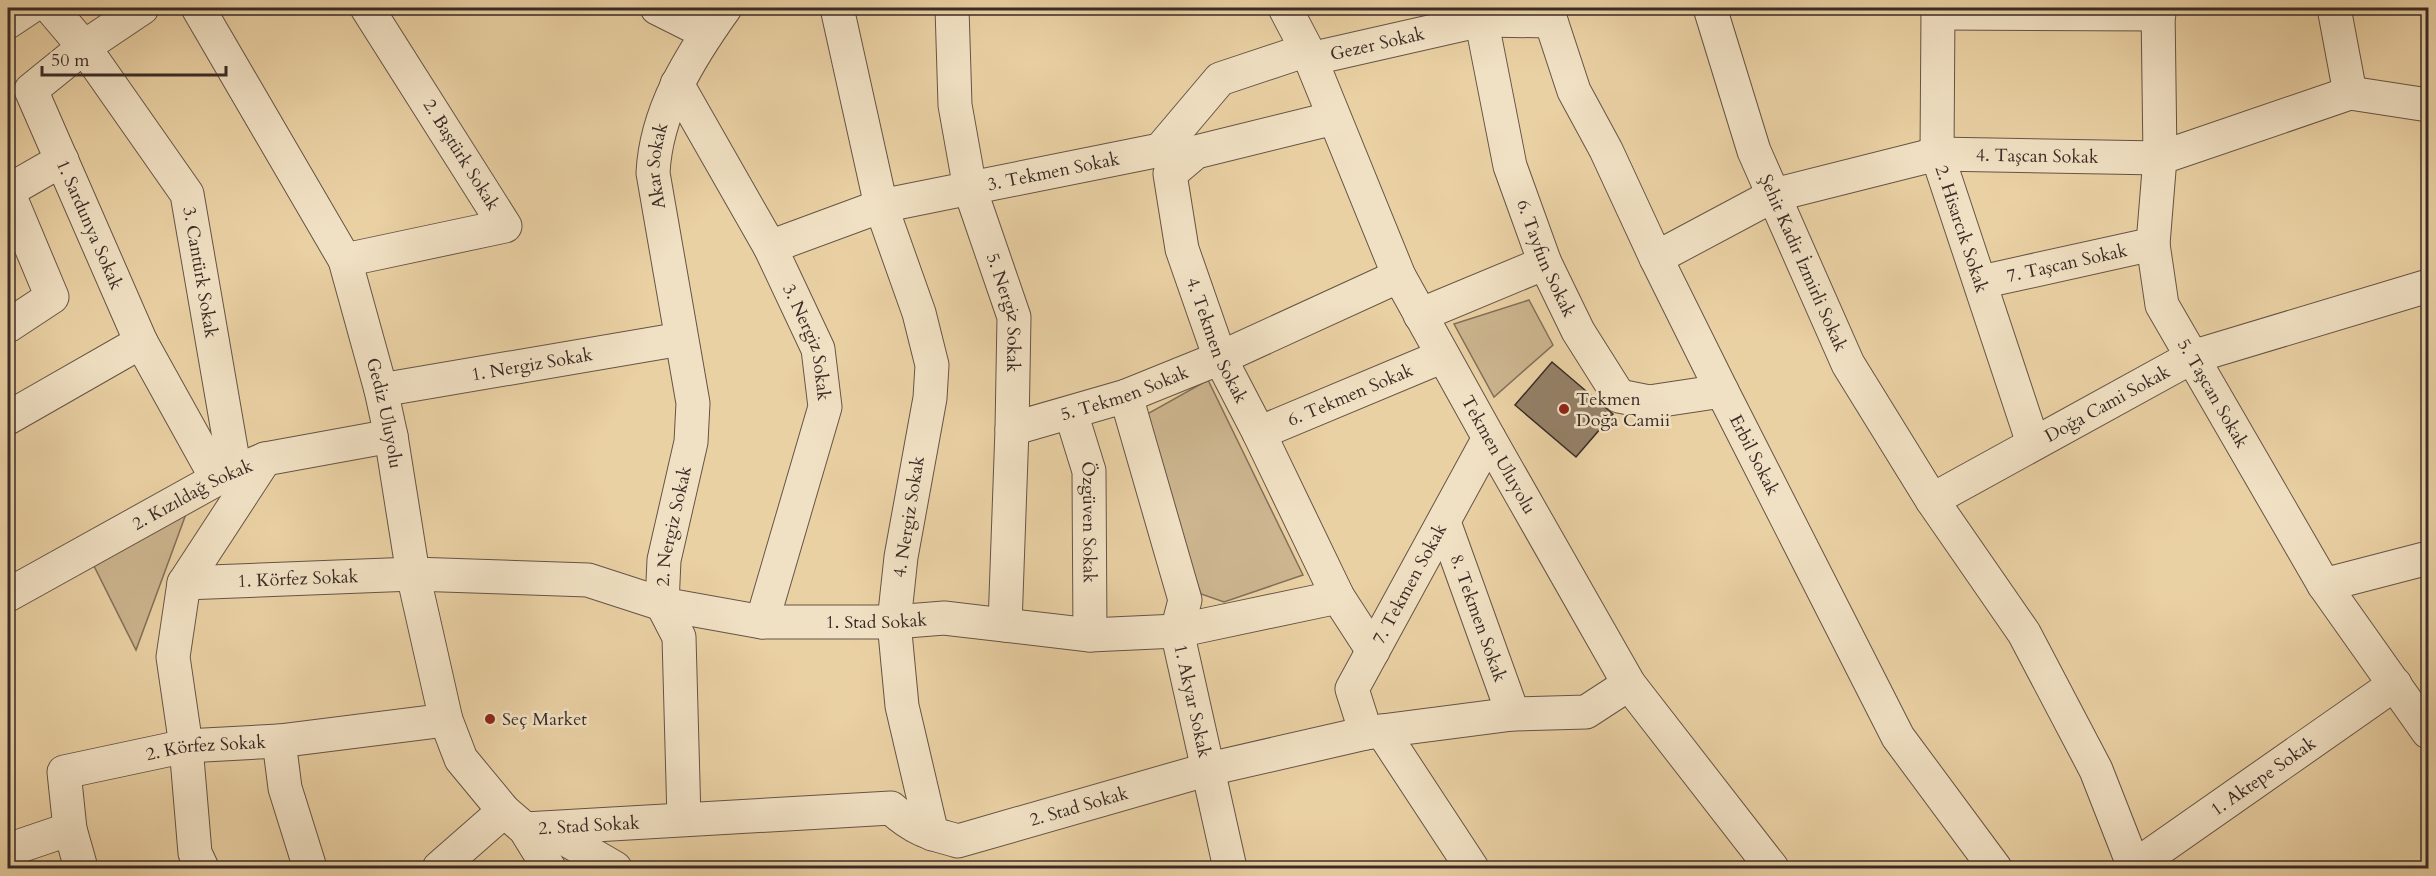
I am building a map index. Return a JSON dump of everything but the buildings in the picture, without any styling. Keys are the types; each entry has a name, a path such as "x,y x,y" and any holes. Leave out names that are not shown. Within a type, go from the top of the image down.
{"street":[{"path":"8,22 29,8"},
{"name":"3. Cantürk Sokak","path":"51,8 84,47 187,194 226,476"},
{"name":"1. Sardunya Sokak","path":"142,8 84,47 31,90 141,342 226,476"},
{"name":"Gediz Uluyolu","path":"198,8 345,260 392,436 413,574 446,720 461,759 514,820 549,868"},
{"name":"2. Baştürk Sokak","path":"345,260 505,226 367,8"},
{"path":"657,8 716,20"},
{"name":"4. Nergiz Sokak","path":"837,8 881,206 919,312 932,365 930,398 900,557 894,622 902,706 932,834"},
{"name":"5. Nergiz Sokak","path":"952,8 955,105 970,189 1014,317 1005,625"},
{"name":"Tekmen Uluyolu","path":"1285,8 1309,54 1399,276 1489,438 1629,684 1772,868"},
{"name":"Şehit Kadir İzmirli Sokak","path":"1710,8 1754,151 1848,364 1932,500 2025,633 2096,770 2133,868"},
{"path":"2334,8 2350,93"},
{"path":"1938,10 2158,11"},
{"name":"2. Hisarcık Sokak","path":"1938,10 1937,154 2033,443"},
{"name":"5. Taşcan Sokak","path":"2158,11 2160,158 2153,244 2162,305 2324,585 2428,732"},
{"name":"Gezer Sokak","path":"1309,54 1481,14 1553,14"},
{"name":"6. Tayfun Sokak","path":"1481,14 1510,166 1545,263 1578,331 1619,396 1649,402 1722,390"},
{"name":"Erbil Sokak","path":"1553,14 1574,91 1606,150 1656,258 1898,737 1995,868"},
{"name":"Akar Sokak","path":"681,339 653,173 666,109 677,84 716,20"},
{"name":"3. Tekmen Sokak","path":"770,247 881,206 1160,150 1220,79 1309,54"},
{"name":"3. Nergiz Sokak","path":"677,84 770,247 818,349 825,407 762,622"},
{"name":"4. Taşcan Sokak","path":"1656,258 1773,195 1937,154 2160,158 2350,93 2428,105"},
{"name":"4. Tekmen Sokak","path":"1334,117 1196,152 1170,174 1182,249 1220,358 1338,597 1373,651"},
{"path":"8,326 52,297 8,191 62,160"},
{"name":"7. Taşcan Sokak","path":"1981,282 2153,244"},
{"path":"1420,315 1545,263"},
{"name":"5. Tekmen Sokak","path":"1012,429 1126,396 1220,358 1399,276"},
{"name":"Doğa Cami Sokak","path":"1932,500 2192,357 2428,286"},
{"name":"1. Nergiz Sokak","path":"381,390 681,339"},
{"name":"2. Nergiz Sokak","path":"681,339 693,403 691,442 664,560 662,604 679,637 684,819"},
{"path":"8,418 141,342"},
{"name":"6. Tekmen Sokak","path":"1259,433 1443,356"},
{"name":"1. Akyar Sokak","path":"1126,396 1185,600 1177,631 1230,868"},
{"name":"Özgüven Sokak","path":"1071,413 1089,471 1090,635"},
{"name":"2. Kızıldağ Sokak","path":"8,595 226,476 266,459 392,436"},
{"name":"7. Tekmen Sokak","path":"1472,868 1374,732 1352,689 1489,438"},
{"path":"192,863 186,746 173,657 184,583 266,459"},
{"name":"8. Tekmen Sokak","path":"1444,522 1513,714"},
{"path":"2324,585 2428,558"},
{"name":"1. Stad Sokak","path":"413,574 588,580 662,604 762,622 894,622 944,618 1090,635 1177,631 1338,597"},
{"name":"1. Körfez Sokak","path":"184,583 413,574"},
{"name":"2. Stad Sokak","path":"514,820 684,819 891,808 908,824 958,841 1209,769 1374,732 1513,714 1586,712 1629,684"},
{"name":"1. Aktepe Sokak","path":"2133,868 2395,684"},
{"name":"2. Körfez Sokak","path":"81,868 70,829 64,772 186,746 279,741 446,720"},
{"path":"279,741 285,788 310,868"},
{"path":"439,868 514,820 567,840 615,868"},
{"path":"8,850 70,829"}],"shaded area":[{"path":"1529,300 1553,345 1494,397 1454,324"},
{"path":"1208,380 1303,575 1224,602 1201,594 1140,418"},
{"path":"186,514 136,650 94,566"}],"place":[{"name":"Tekmen Doğa Camii","path":"1564,409"},
{"name":"Seç Market","path":"490,719"}]}
